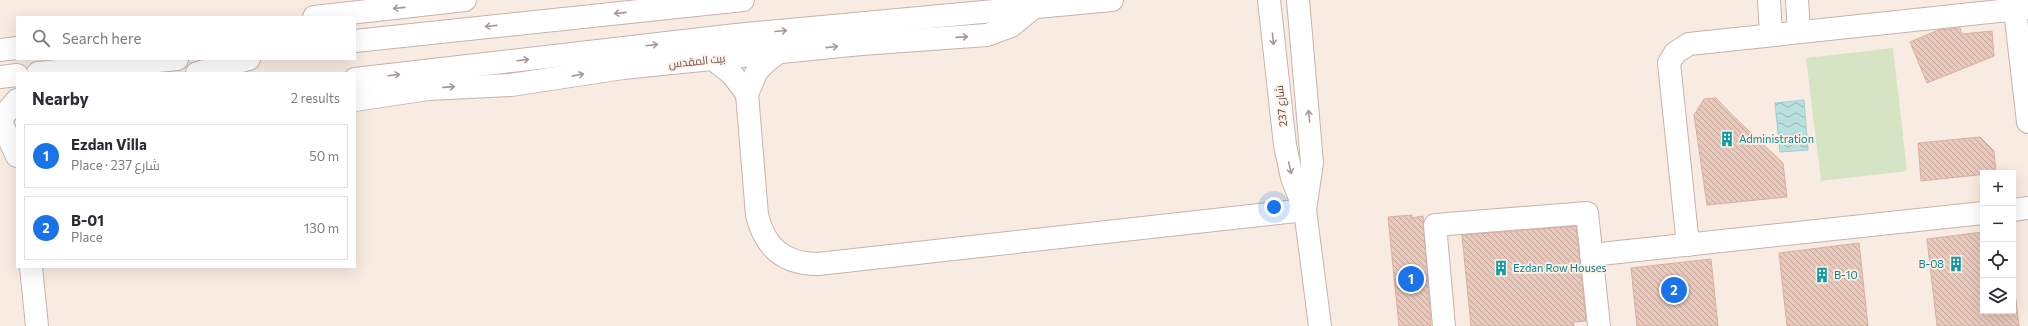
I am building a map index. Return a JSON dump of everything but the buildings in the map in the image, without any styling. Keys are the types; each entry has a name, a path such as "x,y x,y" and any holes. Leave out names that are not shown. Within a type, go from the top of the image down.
{"street":[{"path":"323,16 466,0"},
{"path":"356,40 743,0"},
{"name":"بيت المقدس","path":"356,79 736,35 1032,9 1112,0"},
{"name":"شارع 237","path":"1269,0 1285,145 1292,178 1305,210 1320,326"},
{"name":"شارع 237","path":"1298,0 1312,156 1310,188 1305,210"},
{"path":"1769,0 1772,34"},
{"path":"1797,0 1799,32"},
{"name":"بيت المقدس","path":"356,100 428,89 511,85 616,69 779,52 861,44 987,35 1011,26 1032,9"},
{"path":"1688,245 1669,63 1675,53 1690,44 1772,34 2021,9 2028,122"},
{"path":"0,50 16,48"},
{"path":"779,52 757,71 747,94 757,215 760,227 772,248 793,261 806,264 1305,210"},
{"path":"713,59 732,74 747,94"},
{"path":"48,72 168,60"},
{"path":"201,72 245,60"},
{"path":"0,77 16,75"},
{"path":"0,120 16,101"},
{"path":"0,120 16,118"},
{"path":"0,120 16,154"},
{"path":"2016,210 2028,208"},
{"path":"1444,326 1435,225 1587,213 1599,326"},
{"path":"1592,255 1980,213"},
{"path":"31,268 37,326"}],"green space":[{"path":"1893,48 1907,171 1821,181 1806,58"}],"water":[{"path":"1804,100 1808,150 1780,152 1775,103"}],"place":[{"name":"Administration","path":"1727,139"},
{"name":"B-08","path":"1956,264"},
{"name":"Ezdan Row Houses","path":"1501,268"},
{"name":"B-10","path":"1822,275"},
{"name":"Ezdan Villa","path":"1411,279"},
{"name":"B-01","path":"1674,290"}]}
